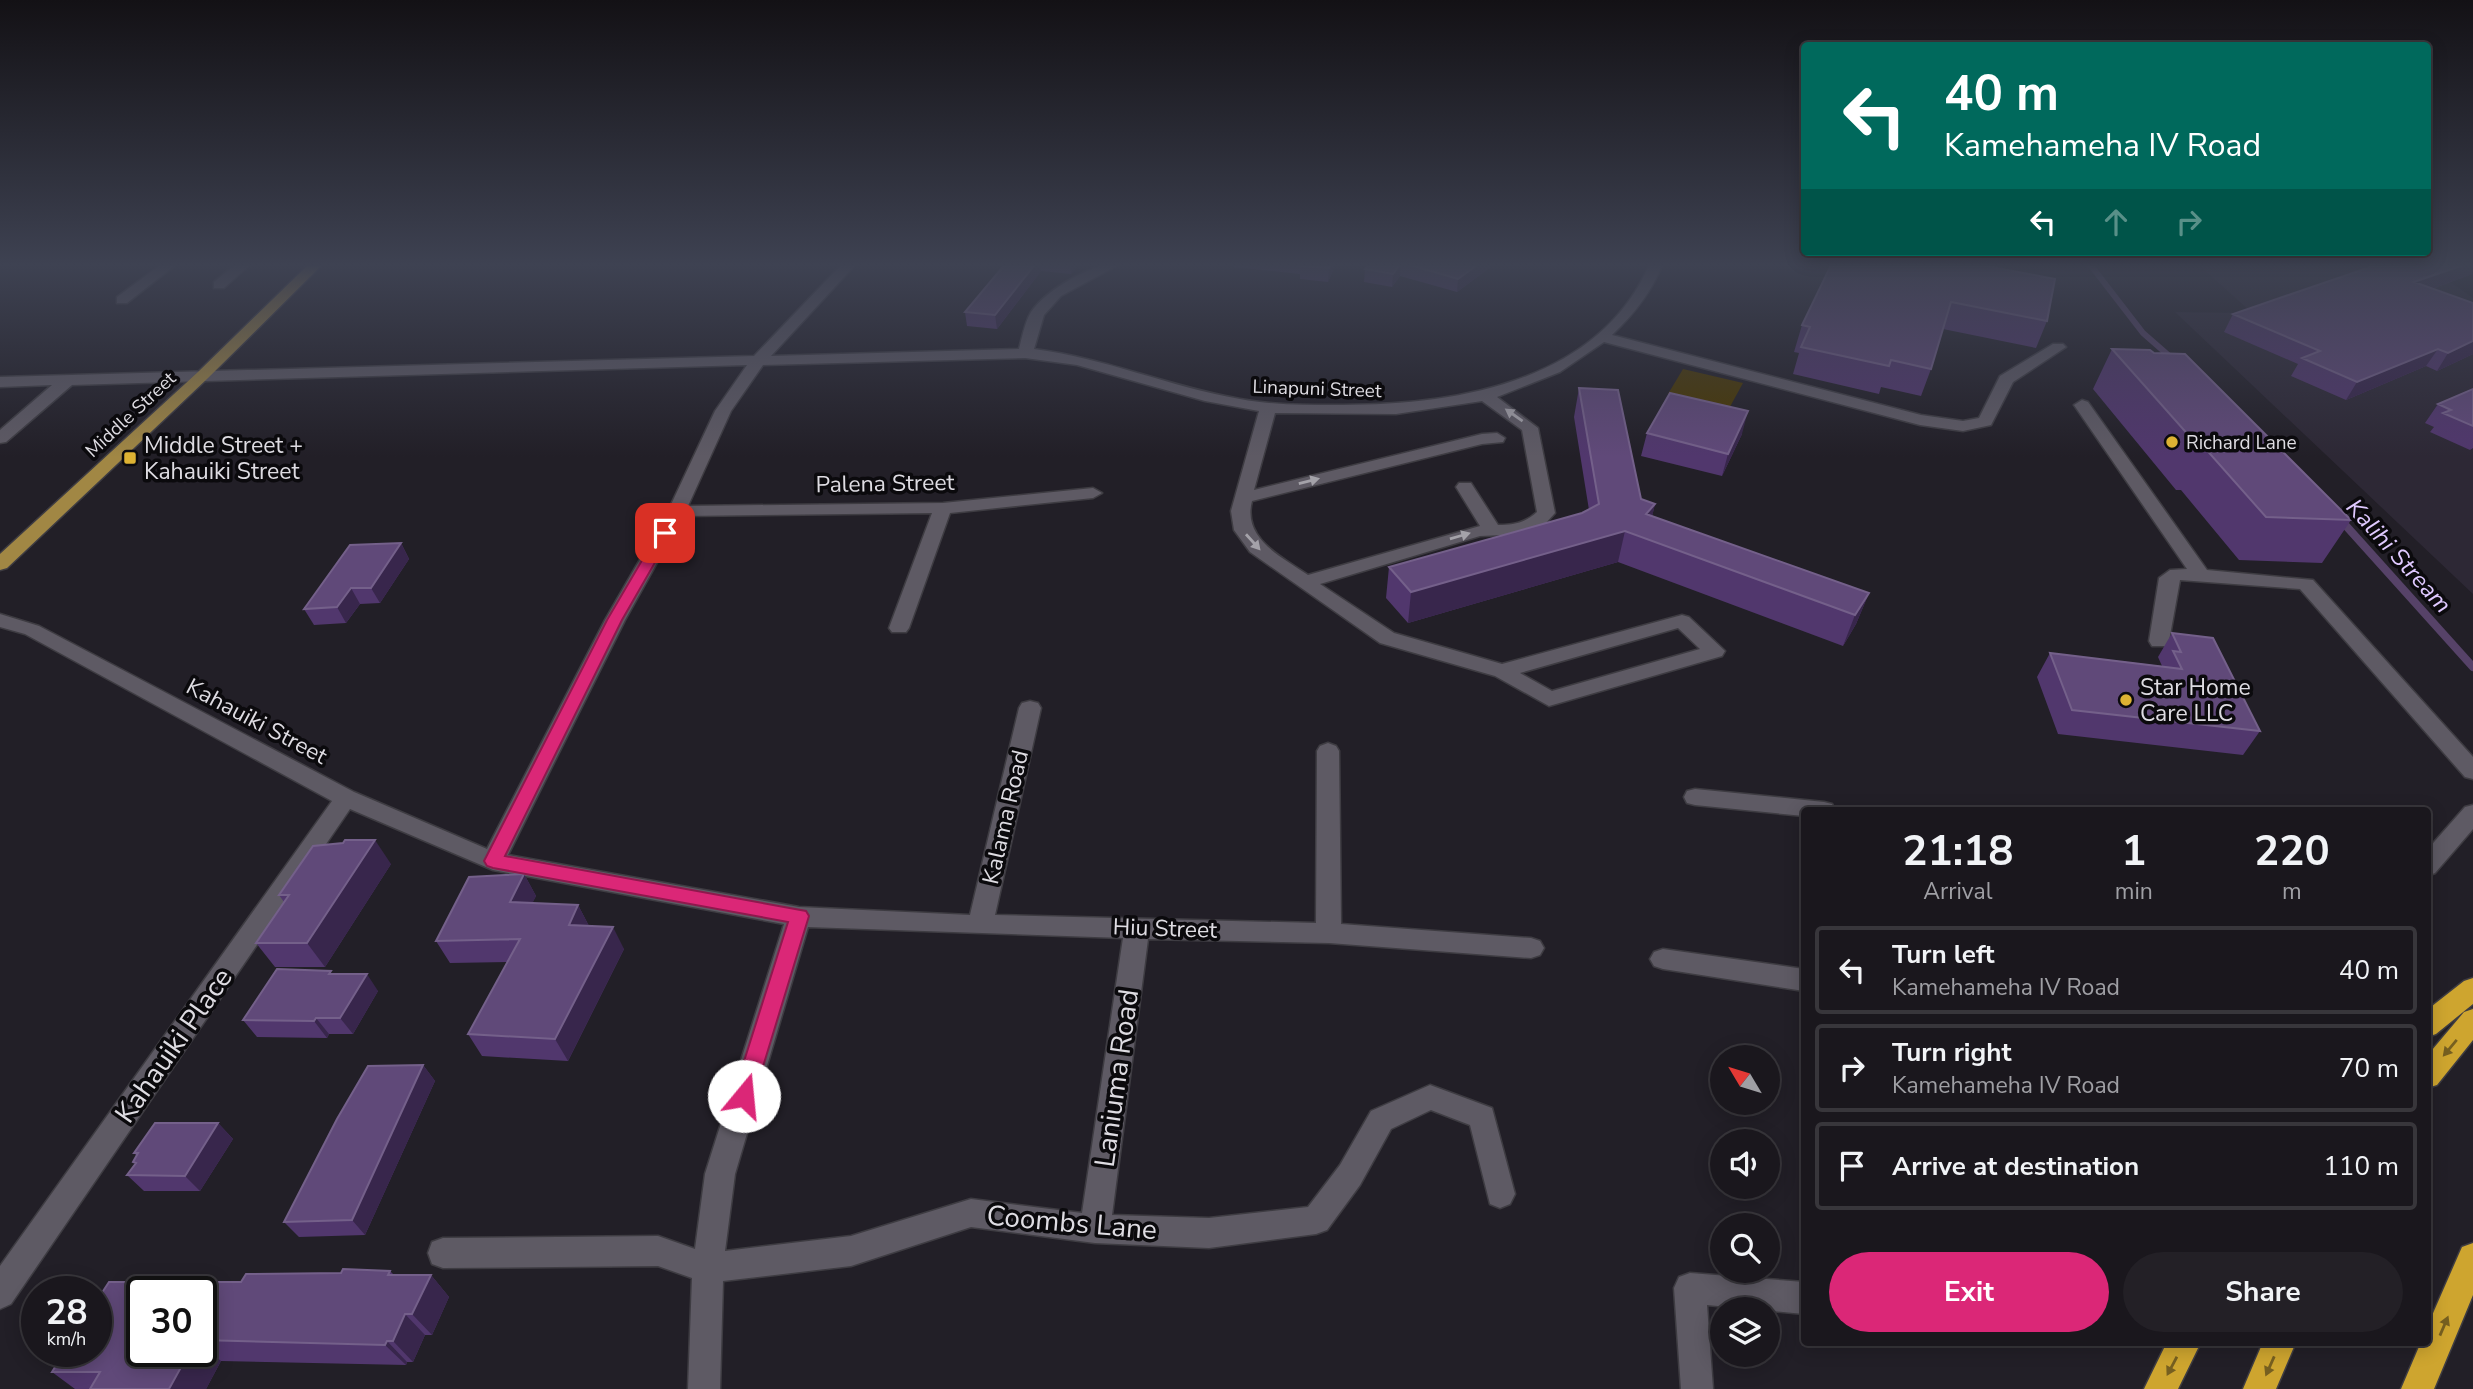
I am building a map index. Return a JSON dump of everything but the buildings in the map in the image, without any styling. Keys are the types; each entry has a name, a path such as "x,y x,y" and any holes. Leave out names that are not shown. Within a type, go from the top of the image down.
{"highway":[{"path":"2431,1023 2473,989"},
{"path":"2431,1071 2473,1020"},
{"path":"2417,1389 2473,1258"},
{"path":"2160,1389 2183,1346"},
{"path":"2259,1389 2278,1346"}],"main road":[{"name":"Middle Street","path":"0,564 251,328"}],"street":[{"path":"493,861 615,620 677,511 723,411 759,360 789,328"},
{"path":"1024,353 1032,328"},
{"name":"Linapuni Street","path":"0,382 1024,353 1077,360 1210,397 1268,408 1367,411 1423,407 1486,397 1542,377 1602,337 1611,328"},
{"path":"1602,337 1920,420 1963,426 1985,422 2006,379 2058,347"},
{"path":"0,439 69,379"},
{"path":"1305,582 1479,531 1520,530 1538,521 1546,513 1530,428 1486,397"},
{"path":"2082,405 2201,575"},
{"path":"1268,408 1243,498 1241,518 1249,540 1279,565 1387,638 1503,671 1549,699 1715,651 1682,621 1503,671"},
{"path":"1243,498 1482,439 1497,438"},
{"path":"1465,487 1492,530"},
{"name":"Palena Street","path":"677,511 943,508 1093,493"},
{"path":"899,628 943,508"},
{"path":"2159,641 2169,578 2177,574 2306,583 2473,771"},
{"name":"Kahauiki Street","path":"0,620 32,630 346,798 493,861 799,916"},
{"name":"Kalama Road","path":"980,925 1030,708"},
{"path":"1328,751 1329,933"},
{"path":"1695,797 1801,808"},
{"name":"Kahauiki Place","path":"0,1293 346,798"},
{"path":"2431,862 2473,814"},
{"path":"704,1389 708,1268 720,1174 799,916"},
{"name":"Hiu Street","path":"799,916 980,925 1329,933 1531,947"},
{"name":"Laniuma Road","path":"1095,1229 1137,927"},
{"path":"1663,959 1801,980"},
{"name":"Coombs Lane","path":"443,1253 658,1251 708,1268 851,1251 971,1213 1095,1229 1209,1233 1316,1220 1350,1175 1381,1120 1430,1097 1482,1117 1500,1194"},
{"path":"1696,1389 1690,1287 1801,1298"}],"shaded area":[{"path":"2192,328 2473,328 2473,594"},
{"path":"1683,369 1743,383 1726,414 1668,394"}],"waterway":[{"name":"Kalihi Stream","path":"2139,328 2175,361"},
{"name":"Kalihi Stream","path":"2339,518 2473,667"}],"place":[{"name":"Richard Lane","path":"2172,442"},
{"name":"Middle Street + Kahauiki Street","path":"130,458"},
{"name":"Star Home Care LLC","path":"2126,700"}],"route":[{"path":"665,533 615,620 493,861 799,916 744,1096"}]}
